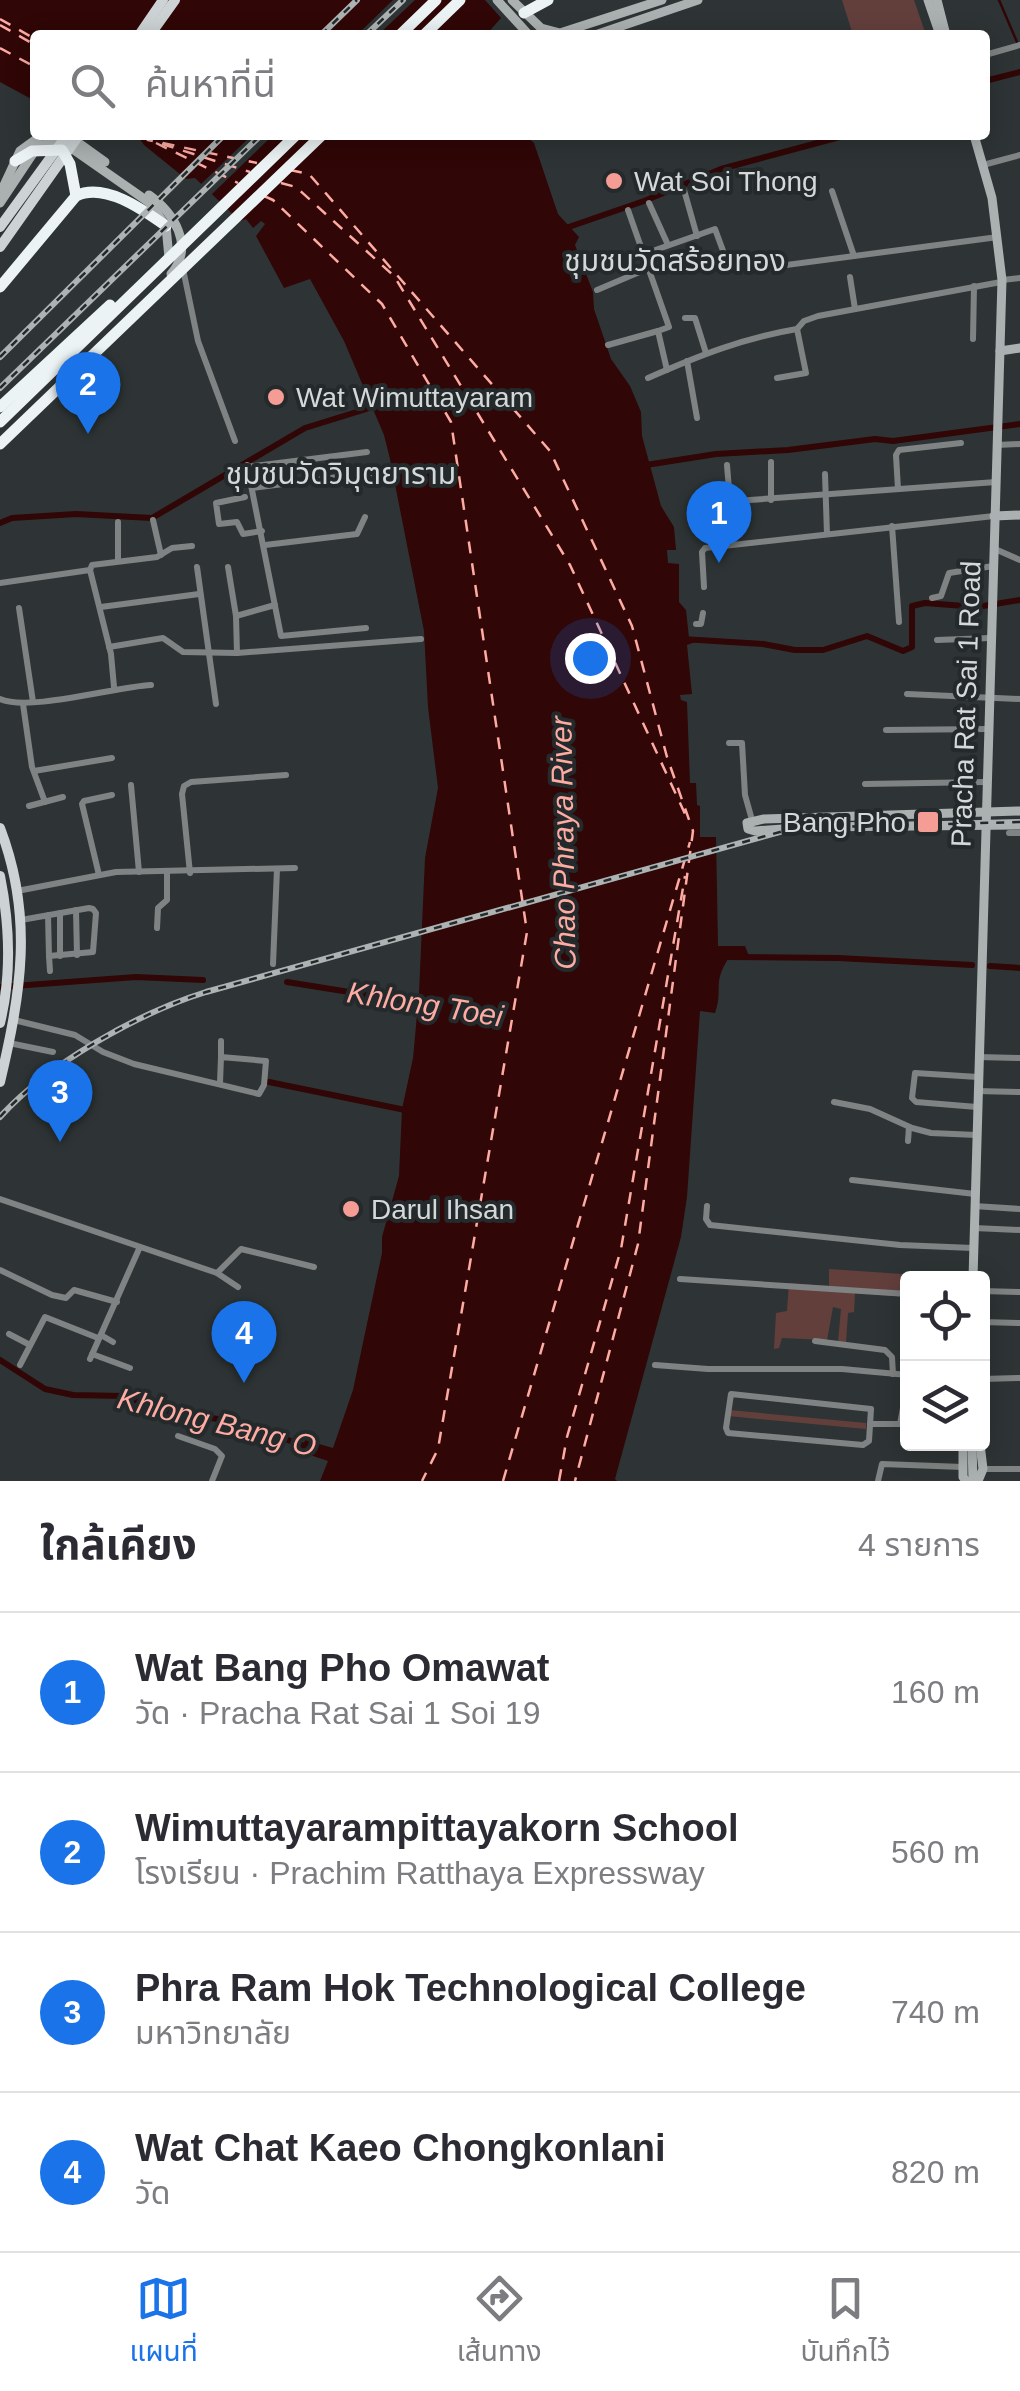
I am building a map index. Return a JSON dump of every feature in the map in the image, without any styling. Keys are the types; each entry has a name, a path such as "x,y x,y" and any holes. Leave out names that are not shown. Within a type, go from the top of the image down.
{"highway":[{"path":"405,30 436,0"},
{"path":"429,30 460,0"},
{"path":"519,14 548,0"},
{"path":"0,420 291,140"},
{"path":"0,446 317,140"},
{"path":"15,161 32,151 62,150 70,164 76,196"},
{"path":"0,286 76,196 88,190 107,194 166,226"},
{"path":"0,408 78,332 155,272"}],"main road":[{"path":"142,30 164,0"},
{"path":"154,30 175,0"},
{"path":"497,0 549,30"},
{"path":"512,0 527,30"},
{"path":"568,30 636,4 662,0"},
{"path":"928,0 941,30"},
{"path":"937,0 942,30"},
{"path":"610,30 691,1"},
{"path":"0,194 15,161 34,140"},
{"path":"0,247 63,140"},
{"path":"0,446 176,269 180,258 180,236 171,212 73,140"},
{"path":"0,227 75,140"},
{"name":"Pracha Rat Sai 1 Road","path":"973,1271 1002,281 998,238 976,140"},
{"path":"0,202 32,151 53,142 78,150 150,202 166,226 170,255 157,275 0,420"},
{"path":"1000,351 1020,348"},
{"path":"994,516 1020,515"},
{"path":"1020,811 752,820 747,826 755,831 1020,825"},
{"path":"0,828 18,890 21,978 0,1082"},
{"path":"0,876 8,978 1,1017"},
{"path":"963,1451 963,1467 973,1481"},
{"path":"972,1451 973,1481"},
{"path":"973,1481 983,1468 981,1451"}],"street":[{"path":"990,54 1019,46"},
{"path":"983,165 1020,155"},
{"path":"684,190 697,236"},
{"path":"832,191 854,256"},
{"path":"649,203 668,245"},
{"path":"608,345 669,327 628,210"},
{"path":"644,254 716,229 729,267"},
{"path":"756,269 998,238"},
{"path":"180,258 198,341 235,441"},
{"path":"597,290 648,268"},
{"path":"850,277 855,310"},
{"path":"648,378 752,336 797,329 804,320 1020,278"},
{"path":"973,339 974,286"},
{"path":"685,318 695,318 706,353"},
{"path":"777,378 806,373 797,329"},
{"path":"658,331 667,370"},
{"path":"687,361 697,418"},
{"path":"898,489 897,451 961,443"},
{"path":"997,445 1020,444"},
{"path":"366,628 281,636 247,466 367,452"},
{"path":"771,462 771,500"},
{"path":"727,465 730,502"},
{"path":"252,488 378,472"},
{"path":"825,474 826,534"},
{"path":"708,503 996,482"},
{"path":"245,496 216,503 219,524 237,522 243,534 262,531"},
{"path":"704,588 704,548 994,516"},
{"path":"264,544 358,534 365,517"},
{"path":"153,520 161,555"},
{"path":"118,522 118,560"},
{"path":"892,526 900,622"},
{"path":"114,687 92,565 161,555 172,548 192,546"},
{"path":"993,549 1020,560"},
{"path":"197,566 216,704"},
{"path":"228,566 237,653"},
{"path":"932,598 941,596 950,572 992,566"},
{"path":"0,583 90,570"},
{"path":"101,607 199,594"},
{"path":"236,616 276,605"},
{"path":"19,608 33,702"},
{"path":"696,624 701,624 704,613"},
{"path":"109,647 163,638 179,652 208,654 421,639"},
{"path":"937,640 990,638"},
{"path":"0,699 22,704 114,687 151,685"},
{"path":"907,694 1020,699"},
{"path":"22,704 34,771 45,802"},
{"path":"886,730 987,729"},
{"path":"729,743 742,743 745,795 752,820"},
{"path":"34,771 112,758"},
{"path":"190,873 184,786 191,782 286,775"},
{"path":"865,784 985,782"},
{"path":"131,785 140,872"},
{"path":"99,875 82,804 112,795"},
{"path":"29,806 63,797"},
{"path":"1009,832 1020,833"},
{"path":"18,890 99,875 294,868"},
{"path":"272,964 277,869"},
{"path":"157,928 158,908 167,900 166,872"},
{"path":"20,920 89,908 96,913 93,952 49,956"},
{"path":"76,910 77,954"},
{"path":"60,913 60,956"},
{"path":"48,915 50,971"},
{"path":"14,1020 75,1036 134,1064 259,1094 266,1061 221,1057"},
{"path":"220,1083 221,1041"},
{"path":"9,1043 53,1052"},
{"path":"978,1057 1020,1058"},
{"path":"977,1106 916,1102 912,1098 915,1072 978,1076"},
{"path":"977,1091 1020,1092"},
{"path":"834,1102 870,1109 931,1133 976,1135"},
{"path":"908,1141 909,1127"},
{"path":"852,1180 975,1194"},
{"path":"0,1199 218,1273 238,1286"},
{"path":"707,1206 706,1219 710,1225 900,1245 974,1248"},
{"path":"974,1206 1020,1209"},
{"path":"974,1228 1020,1230"},
{"path":"218,1273 241,1248 314,1267"},
{"path":"130,1368 91,1356 139,1249"},
{"path":"0,1270 52,1295 66,1298 74,1290 117,1302"},
{"path":"680,1279 900,1293"},
{"path":"990,1290 1020,1292"},
{"path":"20,1365 44,1317 113,1342"},
{"path":"990,1322 1020,1324"},
{"path":"9,1334 30,1345"},
{"path":"815,1341 885,1350 892,1357 893,1374"},
{"path":"656,1364 708,1369 843,1369 900,1374"},
{"path":"990,1379 1020,1378"},
{"path":"730,1394 870,1408 870,1424 869,1441 864,1445 726,1431 730,1394"},
{"path":"870,1424 900,1424"},
{"path":"178,1436 215,1449 222,1456 212,1481"},
{"path":"878,1481 882,1464 963,1467"},
{"path":"983,1468 1020,1469"}],"shaded area":[{"path":"842,0 914,0 924,30 851,30"},
{"path":"829,1269 900,1274 900,1296 855,1293 854,1312 848,1313 846,1342 838,1342 841,1309 833,1307 827,1340 782,1338 779,1348 774,1349 776,1313 787,1311 789,1283 829,1286"},
{"path":"729,1410 866,1423 866,1429 728,1416"}],"water":[{"path":"0,0 485,0 501,18 490,30 30,30 30,98 0,82"},
{"name":"Chao Phraya River","path":"140,140 531,140 558,214 579,237 575,245 593,292 594,309 611,359 630,386 641,412 642,436 661,506 674,527 676,550 667,550 668,563 679,564 679,602 686,610 689,638 695,642 687,645 692,694 680,695 687,702 690,783 696,783 700,837 716,837 718,946 745,946 749,956 730,956 719,980 715,1013 700,1011 681,1237 617,1481 320,1481 328,1461 301,1452 305,1440 333,1448 353,1390 382,1237 399,1176 402,1109 413,1058 419,993 425,858 438,788 424,631 384,435 344,341 310,279 284,288 256,236 265,224 261,221 253,228 246,219 240,221 195,178 186,179"}],"pier":[{"path":"393,0 415,0 383,30 362,30"},
{"path":"247,140 268,140 209,197 198,187"}],"waterway":[{"path":"999,0 1017,42"},
{"path":"990,80 1020,72"},
{"path":"560,230 721,169 828,140"},
{"path":"0,523 12,518 76,514 152,518 305,428 376,406"},
{"path":"646,465 716,454 875,439 893,441 1020,424"},
{"path":"682,639 823,650 867,636 903,651 912,647 912,606 925,603 977,607 1020,600"},
{"path":"724,957 972,965"},
{"path":"990,966 1020,968"},
{"name":"Khlong Toei","path":"0,987 136,977 203,980"},
{"name":"Khlong Toei","path":"287,982 424,1004"},
{"path":"269,1082 410,1111"},
{"name":"Khlong Bang O","path":"0,1360 45,1389 73,1395 123,1396 173,1413 233,1421 311,1448"}],"ferry route":[{"path":"0,19 30,36"},
{"path":"0,25 30,42"},
{"path":"0,48 30,64"},
{"path":"148,140 257,163"},
{"path":"156,143 238,183"},
{"path":"162,144 250,172"},
{"path":"290,170 309,174 550,451 632,626 667,757 693,831 638,1244 575,1481"},
{"path":"281,183 296,187 394,276 570,565 686,816"},
{"path":"264,196 273,200 382,304 451,422 527,932 438,1449 422,1481"},
{"path":"503,1481 690,842"},
{"path":"559,1481 567,1437 621,1249 685,876"}],"railway":[{"path":"326,30 357,0"},
{"path":"371,30 403,0"},
{"path":"0,357 219,140"},
{"path":"0,388 256,140"},
{"path":"0,1117 43,1078 96,1042 152,1013 206,992 794,828 1020,822"}],"place":[{"name":"Wat Soi Thong","path":"614,181"},
{"name":"Wat Wimuttayaram","path":"276,397"},
{"name":"Wimuttayarampittayakorn School","path":"88,434"},
{"name":"Wat Bang Pho Omawat","path":"719,563"},
{"name":"Bang Pho","path":"928,822"},
{"name":"Phra Ram Hok Technological College","path":"60,1142"},
{"name":"Darul Ihsan","path":"351,1209"},
{"name":"Wat Chat Kaeo Chongkonlani","path":"244,1383"}],"district":[{"name":"ชุมชนวัดสร้อยทอง","path":"675,260"},
{"name":"ชุมชนวัดวิมุตยาราม","path":"341,473"}]}
